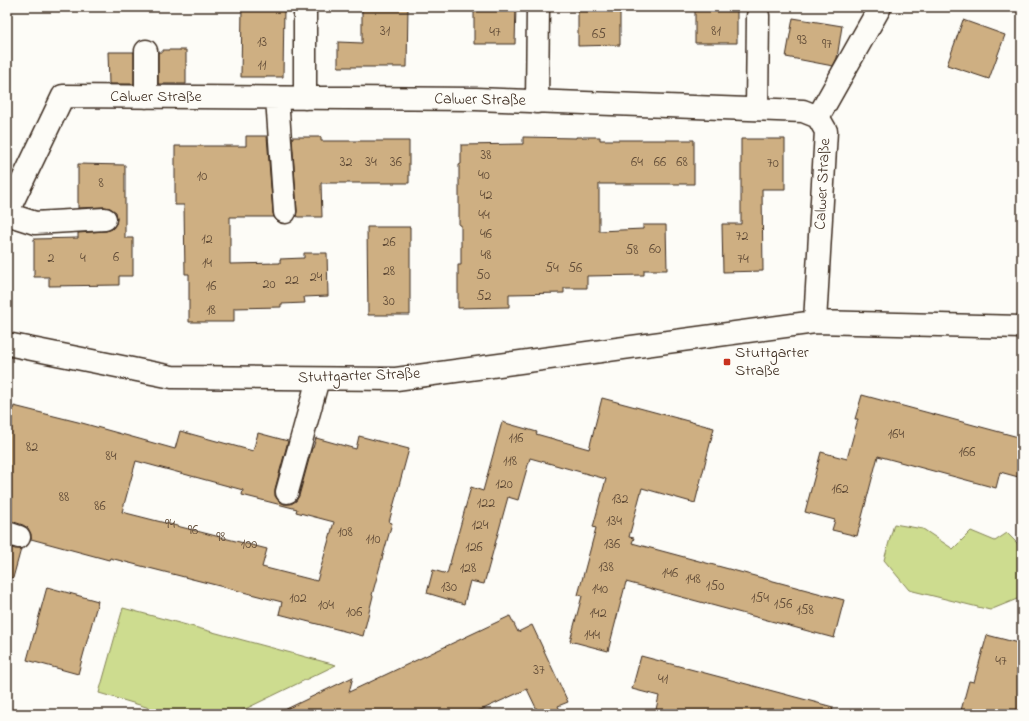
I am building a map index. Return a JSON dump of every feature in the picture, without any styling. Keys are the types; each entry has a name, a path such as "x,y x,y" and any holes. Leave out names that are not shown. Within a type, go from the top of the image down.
{"street":[{"path":"304,98 305,7"},
{"path":"537,102 538,7"},
{"path":"818,117 880,7"},
{"path":"757,109 758,16"},
{"path":"146,51 146,97"},
{"name":"Calwer Straße","path":"7,214 63,96 476,99 803,111 818,117 826,131 815,322"},
{"path":"277,98 285,212"},
{"path":"7,214 35,223 105,219"},
{"name":"Stuttgarter Straße","path":"7,344 172,378 396,379 815,322 1021,325"},
{"path":"287,492 318,378"}],"green space":[{"path":"894,524 923,529 953,549 971,531 995,541 1007,533 1022,548 1022,597 990,610 909,590 884,560"},
{"path":"123,608 336,665 235,714 170,714 99,693"}],"building":[{"path":"242,7 284,7 283,77 241,77"},
{"path":"362,7 408,7 407,67 338,67 338,42 362,43"},
{"path":"474,7 516,7 515,44 474,44"},
{"path":"578,7 620,7 620,45 578,46"},
{"path":"695,7 737,7 737,43 695,43"},
{"path":"793,18 842,26 837,58 833,66 786,57"},
{"path":"963,20 1005,35 989,79 947,65"},
{"path":"163,50 186,50 186,84 158,84 158,52 163,52"},
{"path":"108,52 134,52 134,84 109,84"},
{"path":"246,136 267,136 274,217 230,217 230,264 280,263 280,259 304,258 304,253 327,253 328,296 304,297 305,303 281,304 281,307 234,308 234,322 189,322 189,274 185,274 184,205 175,205 175,146 246,146"},
{"path":"292,137 321,137 321,141 409,141 409,183 321,183 322,217 298,217 296,216 297,211"},
{"path":"523,137 600,137 600,140 694,140 694,184 599,184 599,231 643,229 643,225 666,225 667,270 644,270 644,275 587,276 587,288 564,288 564,293 509,294 509,307 458,308 458,265 461,265 459,165 461,164 461,145 523,144"},
{"path":"741,139 785,139 785,189 762,189 763,271 723,272 722,224 741,224"},
{"path":"78,164 125,165 125,238 133,238 133,276 119,276 119,285 49,286 49,277 34,277 34,239 78,238 78,233 106,231 112,229 116,224 116,212 110,208 78,208"},
{"path":"367,227 410,227 410,315 368,315"},
{"path":"862,395 1022,438 1022,478 1000,472 996,488 878,456 857,536 832,530 835,520 805,512 821,452 847,459 858,419 855,419"},
{"path":"602,398 714,428 695,503 642,488 629,537 634,538 632,543 844,600 834,638 626,582 608,651 570,641 582,596 578,595 596,528 593,527 606,479 530,458 518,500 508,497 484,584 470,581 464,604 427,593 433,570 447,574 471,487 483,491 502,422 537,432 536,434 589,449"},
{"path":"14,406 175,449 180,431 253,451 258,433 288,441 275,489 275,496 284,504 291,504 296,501 299,496 316,438 356,449 359,436 409,449 389,522 392,523 372,595 363,636 279,614 282,602 110,558 109,560 31,539 31,534 28,528 11,521 7,521 7,435","holes":["136,461 243,490 242,495 297,509 296,512 334,522 317,581 262,567 267,549 122,512"]},
{"path":"7,546 15,549 21,549 13,578 7,577"},
{"path":"47,587 98,601 78,674 27,660"},
{"path":"510,616 518,632 532,625 568,702 558,706 562,714 539,714 527,689 472,714 276,714 353,677 349,692"},
{"path":"987,635 1022,644 1022,714 960,714 969,681 974,682"},
{"path":"641,656 833,707 832,714 655,714 659,696 632,689"}],"place":[{"name":"Stuttgarter Straße","path":"727,362"}]}
